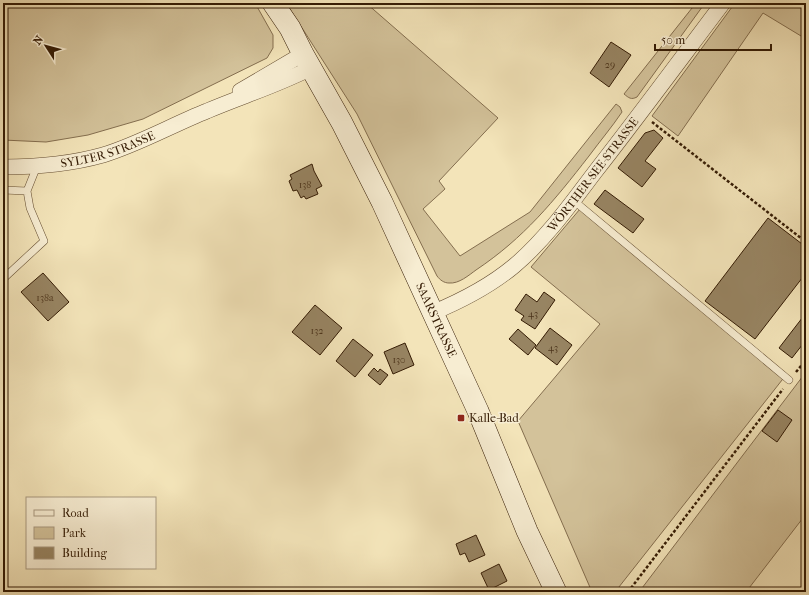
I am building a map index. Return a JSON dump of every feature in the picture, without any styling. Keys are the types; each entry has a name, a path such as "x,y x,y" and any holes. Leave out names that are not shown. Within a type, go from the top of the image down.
{"main road":[{"name":"SAARSTRASSE","path":"272,3 290,28 342,123 382,202 478,411 527,531 556,592"}],"street":[{"name":"WÖRTHER-SEE-STRASSE","path":"432,313 459,301 496,279 514,266 543,237 641,113 723,3"},
{"name":"SYLTER STRASSE","path":"3,166 37,166 102,155 127,146 206,111 307,61"}],"lane":[{"path":"3,279 44,241 30,208 27,191 37,166"},
{"path":"3,190 27,191"},
{"path":"573,200 790,380"}],"path":[{"path":"641,113 806,242"},
{"path":"628,592 806,360"}],"green space":[{"path":"3,3 255,3 273,35 273,48 267,58 143,119 88,135 46,142 3,140"},
{"path":"291,3 366,3 498,118 439,181 445,189 423,209 460,256 530,212 616,104 620,107 622,112 551,203 524,232 467,277 453,283 445,282 437,276 357,114 288,6 292,5"},
{"path":"696,3 705,3 637,97 627,97 624,94"},
{"path":"735,3 806,3 806,39 763,13 678,136 652,116"},
{"path":"580,209 786,375 615,592 592,592 518,421 600,324 531,267"},
{"path":"806,372 806,514 746,592 639,592"}],"building":[{"path":"611,42 631,55 609,87 590,73"},
{"path":"654,130 663,138 645,161 656,169 642,187 618,168 645,133"},
{"path":"312,164 322,186 316,189 318,194 306,199 304,196 301,198 297,190 293,191 289,181 292,179 290,175"},
{"path":"605,190 644,219 633,233 594,204"},
{"path":"768,218 806,247 806,273 755,339 705,301"},
{"path":"43,273 69,302 48,321 21,292"},
{"path":"544,292 555,300 535,329 521,320 524,316 515,310 526,294 537,302"},
{"path":"315,305 342,328 320,355 292,332"},
{"path":"806,313 806,340 792,358 779,348"},
{"path":"550,328 572,345 557,365 535,348"},
{"path":"518,329 536,345 528,355 509,339"},
{"path":"353,339 373,355 355,377 336,361"},
{"path":"405,343 414,365 393,374 384,352"},
{"path":"374,368 378,372 380,369 388,375 380,385 368,375"},
{"path":"778,410 792,420 777,442 762,431"},
{"path":"476,535 485,555 469,562 465,553 460,555 456,544"},
{"path":"499,564 507,581 489,590 481,573"}],"place":[{"name":"Kalle-Bad","path":"461,418"}]}
